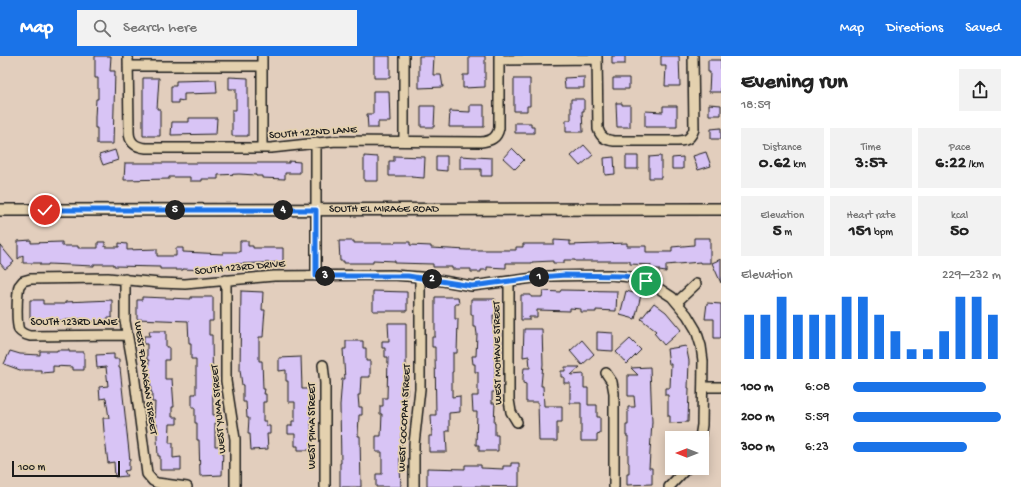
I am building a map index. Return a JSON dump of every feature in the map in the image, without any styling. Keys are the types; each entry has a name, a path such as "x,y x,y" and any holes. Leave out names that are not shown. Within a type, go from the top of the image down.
{"main road":[{"name":"SOUTH EL MIRAGE ROAD","path":"0,210 721,209"}],"street":[{"path":"128,56 128,66 262,66"},
{"path":"262,56 262,148"},
{"path":"404,56 404,141"},
{"path":"499,58 597,58 598,129 602,136 605,139 614,141 678,141 690,138 694,126 694,56"},
{"name":"SOUTH 122ND LANE","path":"128,66 129,131 130,140 133,144 146,148 262,148 336,141 481,142 492,140 496,138 499,128 499,58"},
{"path":"316,142 316,276"},
{"name":"SOUTH 123RD DRIVE","path":"21,332 18,322 18,289 21,283 30,279 100,278 177,284 203,284 226,280 274,276 393,275 420,277 472,286 565,275 624,276 652,284 674,300"},
{"name":"WEST COCOPAH STREET","path":"414,487 414,444 420,389 420,277"},
{"name":"WEST FLANAGAN STREET","path":"125,279 125,316 127,335 133,366 146,469 149,478 157,483 187,487"},
{"name":"WEST YUMA STREET","path":"226,280 226,381 235,439 235,487"},
{"name":"WEST MOHAVE STREET","path":"509,282 510,406 511,412 517,422"},
{"path":"696,284 674,300 692,322 699,338 702,354 703,386 701,431"},
{"name":"SOUTH 123RD LANE","path":"21,332 30,336 127,335"},
{"name":"WEST PIMA STREET","path":"324,365 325,487"},
{"path":"606,373 612,382 614,394 614,487"},
{"path":"703,386 721,387"},
{"path":"669,487 680,475"}],"building":[{"path":"95,56 111,56 110,71 115,71 113,144 97,144 95,117 96,99 98,99 98,78 95,78"},
{"path":"374,56 390,56 390,78 374,78"},
{"path":"419,56 434,56 433,75 441,75 443,87 419,88"},
{"path":"469,56 485,56 485,87 463,88 463,75 469,75"},
{"path":"612,56 625,56 625,64 612,64"},
{"path":"661,56 679,56 680,86 665,86 666,66 661,66"},
{"path":"708,60 721,60 721,92 709,92 710,72 708,72"},
{"path":"229,77 248,78 248,136 232,136 232,110 236,110 236,89 229,89"},
{"path":"584,77 584,88 565,88 564,78"},
{"path":"143,78 159,78 157,109 160,109 160,136 143,136"},
{"path":"613,78 629,78 629,89 613,89"},
{"path":"514,79 530,79 530,106 527,106 527,111 514,111"},
{"path":"216,80 217,93 184,94 184,101 178,100 178,103 171,103 171,86 176,86 176,81"},
{"path":"373,91 389,91 390,122 378,122 378,128 368,128 367,114 373,114"},
{"path":"571,99 584,99 584,111 582,111 583,132 566,132 566,120 571,120"},
{"path":"616,103 630,105 630,127 617,127"},
{"path":"709,104 721,105 721,115 709,115"},
{"path":"470,105 484,105 484,127 449,127 450,111 470,112"},
{"path":"421,106 435,106 434,127 421,127"},
{"path":"663,106 677,106 677,127 645,127 645,111 663,112"},
{"path":"189,118 217,118 216,134 171,135 172,122 189,122"},
{"path":"515,123 531,123 531,127 534,127 534,133 515,133"},
{"path":"721,128 721,139 711,139 711,129"},
{"path":"584,145 593,155 580,166 571,156"},
{"path":"512,148 524,160 515,169 503,158"},
{"path":"115,150 118,160 103,165 99,155"},
{"path":"706,152 711,166 698,170 693,156"},
{"path":"364,156 378,157 378,181 364,181"},
{"path":"394,156 425,157 424,178 411,176 389,176 389,161 394,161"},
{"path":"436,156 447,156 447,171 436,170"},
{"path":"460,156 492,158 492,176 481,176 481,169 460,169"},
{"path":"626,156 638,156 638,169 626,169"},
{"path":"661,156 661,178 649,178 649,157"},
{"path":"614,157 615,174 605,175 604,158"},
{"path":"683,157 683,169 672,169 672,158"},
{"path":"289,161 300,162 300,173 285,173 285,179 262,178 262,176 239,174 218,175 218,179 202,179 202,181 190,181 190,177 124,180 125,163 289,163"},
{"path":"694,238 710,238 710,263 700,262 666,265 666,272 659,271 659,269 650,269 651,265 630,264 630,261 564,260 564,263 553,263 553,261 506,263 506,268 487,267 487,270 481,270 481,272 471,272 471,269 452,269 452,267 433,267 433,264 395,263 395,261 373,260 373,263 344,263 344,261 340,261 339,241 354,241 354,243 410,242 410,245 431,246 431,248 516,250 516,247 523,247 523,244 554,244 554,240 570,241 570,245 627,243 627,246 646,246 646,252 672,252 672,247 694,245"},
{"path":"31,240 31,243 62,242 62,246 78,246 78,248 98,248 98,242 105,242 105,247 119,247 119,243 127,244 127,250 157,249 157,256 176,256 176,248 183,248 183,252 223,254 223,252 240,252 240,241 248,241 248,246 253,246 253,248 283,248 283,262 236,264 236,266 221,266 221,268 205,267 205,270 176,270 160,269 160,267 114,266 114,264 94,264 94,266 40,265 40,263 23,263 23,255 18,259 18,241"},
{"path":"0,245 14,262 5,269 0,263"},
{"path":"721,259 721,283 712,263"},
{"path":"561,290 617,291 616,311 596,310 596,312 581,312 581,309 570,308 570,311 537,310 537,317 529,317 529,320 521,320 521,295 542,297 543,291 560,292"},
{"path":"241,291 263,292 262,310 265,310 263,337 259,337 259,361 262,361 263,389 265,389 264,394 266,394 266,402 263,402 263,421 266,421 266,426 270,426 270,434 267,434 268,449 251,450 250,434 248,434 249,418 247,418 246,402 243,402 243,385 240,370"},
{"path":"373,291 407,292 407,311 373,311"},
{"path":"626,291 641,295 635,319 620,315"},
{"path":"142,297 191,299 191,297 213,297 213,321 209,321 209,335 212,335 213,415 217,415 217,423 215,423 215,446 221,446 221,450 223,450 222,475 200,476 199,440 197,440 195,407 192,407 192,394 196,394 196,359 191,359 191,343 189,343 188,321 137,319 137,300 142,300"},
{"path":"435,297 458,297 459,304 455,304 455,319 458,319 457,353 453,353 452,397 460,396 460,412 449,413 449,431 446,431 447,452 429,452 429,436 432,436 431,415 436,415 435,347 432,347 432,337 435,337"},
{"path":"471,299 495,299 496,315 493,315 495,338 495,392 492,392 492,403 495,403 494,423 495,435 498,435 498,451 479,451 479,445 476,445 477,412 473,412 472,396 478,396 478,372 475,372 475,364 473,364 472,356 476,356 477,334 476,327 473,327"},
{"path":"30,300 43,300 43,304 65,304 65,302 112,300 112,318 107,318 107,321 82,322 82,319 36,322 36,319 30,319"},
{"path":"654,303 666,312 681,330 664,345 654,333 656,331 641,319"},
{"path":"707,303 721,304 721,338 714,338 714,319 705,319"},
{"path":"388,323 406,323 406,376 404,376 404,387 407,387 407,395 404,395 401,446 399,446 401,487 376,487 376,474 382,474 382,452 376,452 376,436 381,436 382,414 380,414 380,406 383,406 383,398 387,398 388,357 385,357 385,348 382,348 382,341 389,341"},
{"path":"524,329 542,329 543,364 541,386 543,386 544,406 562,406 562,422 557,422 557,441 539,441 538,402 526,402 526,384 523,383 523,376 524,368 530,368 529,356 523,357"},
{"path":"149,331 166,331 166,347 169,347 169,360 165,360 165,379 172,379 174,407 172,407 172,417 177,417 177,424 170,424 169,443 173,443 173,458 181,457 181,470 160,470 157,424 154,424 155,402 152,402 150,376 148,376 149,360 147,360 147,344 144,344 144,336 150,336"},
{"path":"597,332 613,333 613,351 597,350"},
{"path":"630,339 641,350 627,364 616,352"},
{"path":"582,340 594,354 582,365 570,351"},
{"path":"346,341 363,341 363,348 366,348 366,361 370,361 370,377 361,377 360,395 358,395 359,407 362,407 362,415 359,415 358,436 360,436 361,487 340,487 340,405 342,379 345,379 343,349 346,349"},
{"path":"686,346 689,361 688,422 670,423 670,416 668,416 668,395 665,395 665,388 670,388 671,364 669,364 667,349"},
{"path":"57,350 84,352 84,370 73,370 73,367 53,366 53,372 41,373 41,370 20,370 4,364 10,351 20,354 40,355 40,351"},
{"path":"114,354 114,359 119,359 130,461 129,470 124,471 127,476 115,477 114,462 108,463 104,431 103,418 109,418 106,398 100,399 99,387 108,386 106,367 97,368 96,355"},
{"path":"301,357 302,389 310,389 312,450 298,450 298,446 295,446 295,434 288,434 288,426 292,426 292,421 295,421 295,402 288,402 288,381 286,381 286,370 279,371 279,358"},
{"path":"565,367 580,367 571,375 584,374 584,388 588,388 588,405 597,405 597,417 600,417 600,433 597,434 597,441 581,441 581,403 570,403 570,383 564,383 564,377 561,377 561,371 565,371"},
{"path":"650,367 652,422 649,468 652,468 652,484 627,485 629,463 626,425 628,425 628,407 635,407 634,396 628,396 628,375 638,375 631,368"},
{"path":"511,463 519,463 519,487 427,487 427,468 465,469 465,465 481,465 481,468 503,469 503,466 511,466"}],"route":[{"path":"45,210 316,210 316,276 393,275 420,277 472,286 565,275 624,276 646,281"}]}
